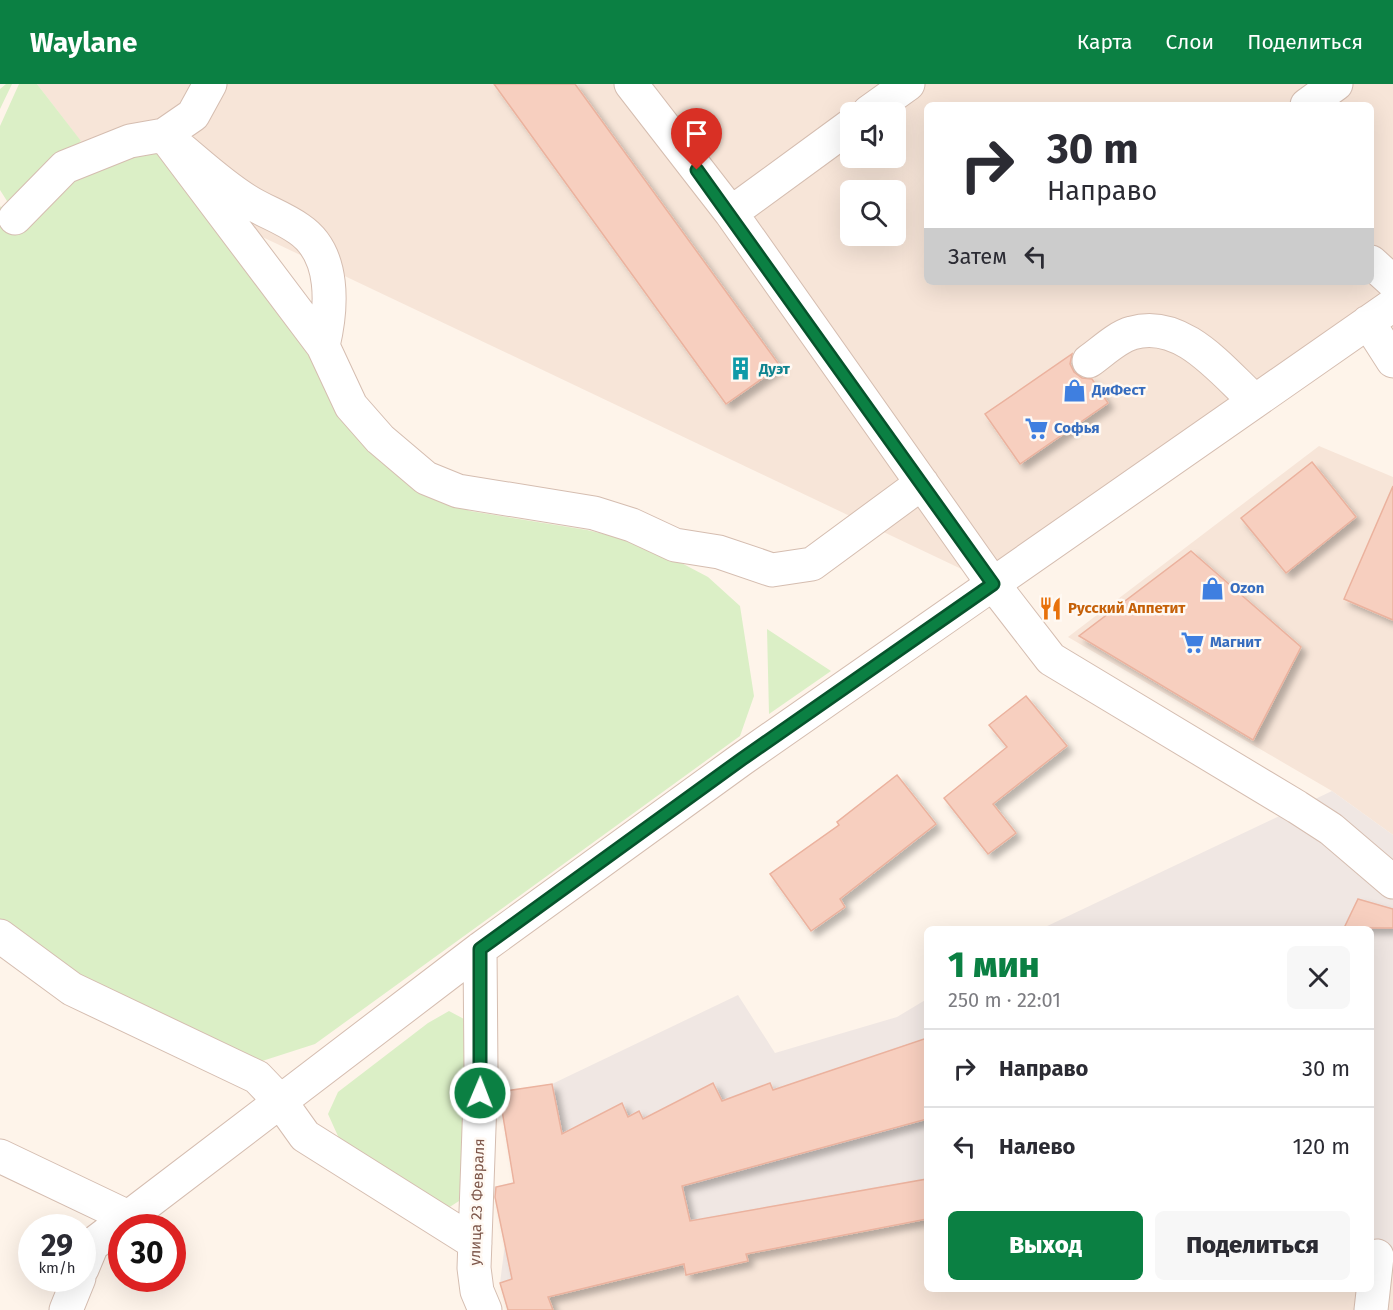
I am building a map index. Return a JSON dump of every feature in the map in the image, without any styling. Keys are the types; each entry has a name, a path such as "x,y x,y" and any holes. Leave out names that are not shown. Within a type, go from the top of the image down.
{"street":[{"path":"15,218 65,167 130,141 164,135 193,115 210,84"},
{"path":"631,84 731,213 993,584 1051,659 1331,829 1393,882"},
{"path":"883,102 908,84"},
{"path":"1310,102 1336,84"},
{"path":"731,213 840,133"},
{"path":"164,135 322,346 351,406 380,440 426,478 458,491 594,513 632,525 675,545 719,552 772,570 812,564 922,483"},
{"path":"164,135 245,200 301,230 322,254 329,287 330,318 322,346"},
{"path":"1374,265 1393,282"},
{"path":"132,1214 480,949 742,759 1381,313 1393,362"},
{"path":"1089,361 1130,333 1152,329 1169,332 1196,347 1255,401"},
{"path":"0,936 72,989 257,1077 280,1101 305,1136 475,1243"},
{"name":"улица 23 Февраля","path":"480,949 481,1072 474,1268 481,1307"},
{"path":"0,1156 122,1214"},
{"path":"96,1242 108,1233"},
{"path":"1374,1283 1377,1256"},
{"path":"66,1310 73,1292"},
{"path":"1371,1310 1373,1292"}],"shaded area":[{"path":"37,84 1393,84 1393,305 993,584 92,156"},
{"path":"1319,446 1393,477 1393,835 1332,791 1068,637"},
{"path":"1332,791 1393,835 1393,1269 1383,1265 1374,1252 1374,926 1047,926"},
{"path":"738,995 775,1053 897,1017 924,1001 924,1220 768,1250 764,1237 744,1242 748,1261 686,1275 683,1265 549,1297 553,1310 508,1310 500,1283 505,1244 493,1187 514,1182 498,1092 552,1084"},
{"path":"924,1220 924,1292 1374,1292 1374,1282 1383,1265 1393,1269 1393,1310 553,1310 548,1297 684,1264 686,1274 748,1261 744,1242 768,1250"}],"green space":[{"path":"6,84 12,84 0,109 0,89"},
{"path":"19,84 37,84 81,141 14,212 0,190 0,126"},
{"path":"142,129 433,495 470,511 587,530 629,540 670,557 708,577 740,606 754,696 740,736 315,1044 256,1063 110,999 5,926 0,920 0,206 7,217"},
{"path":"767,629 831,671 769,714"},
{"path":"449,1011 464,1019 466,1106 459,1201 445,1210 342,1145 328,1114 338,1092 428,1023"}],"building":[{"path":"494,84 575,84 780,366 726,404"},
{"path":"1072,354 1070,364 1074,372 1082,378 1092,379 1108,403 1020,464 985,414"},
{"path":"1312,462 1356,517 1286,573 1241,518"},
{"path":"1393,486 1393,620 1344,599"},
{"name":"Магнит","path":"1191,551 1301,647 1253,740 1079,636"},
{"path":"1026,696 1067,746 993,804 1016,833 988,854 944,798 1007,747 989,725"},
{"path":"897,775 936,824 840,899 845,907 811,931 770,874 839,825 837,822"},
{"path":"1358,899 1393,909 1393,928 1345,926"},
{"path":"924,1039 924,1120 682,1186 690,1221 924,1180 924,1220 746,1254 748,1261 686,1275 684,1264 548,1297 553,1310 508,1310 500,1283 512,1279 495,1197 496,1187 514,1183 499,1092 552,1084 562,1134 622,1103 628,1117 639,1111 643,1119 713,1083 722,1101 770,1083 773,1090"}],"place":[{"name":"Дуэт","path":"741,369"},
{"name":"ДиФест","path":"1074,390"},
{"name":"Софья","path":"1036,428"},
{"name":"Ozon","path":"1212,588"},
{"name":"Русский Аппетит","path":"1050,608"},
{"name":"Магнит","path":"1192,642"}],"route":[{"path":"480,1093 480,949 742,759 993,584 731,213 697,170"}]}
